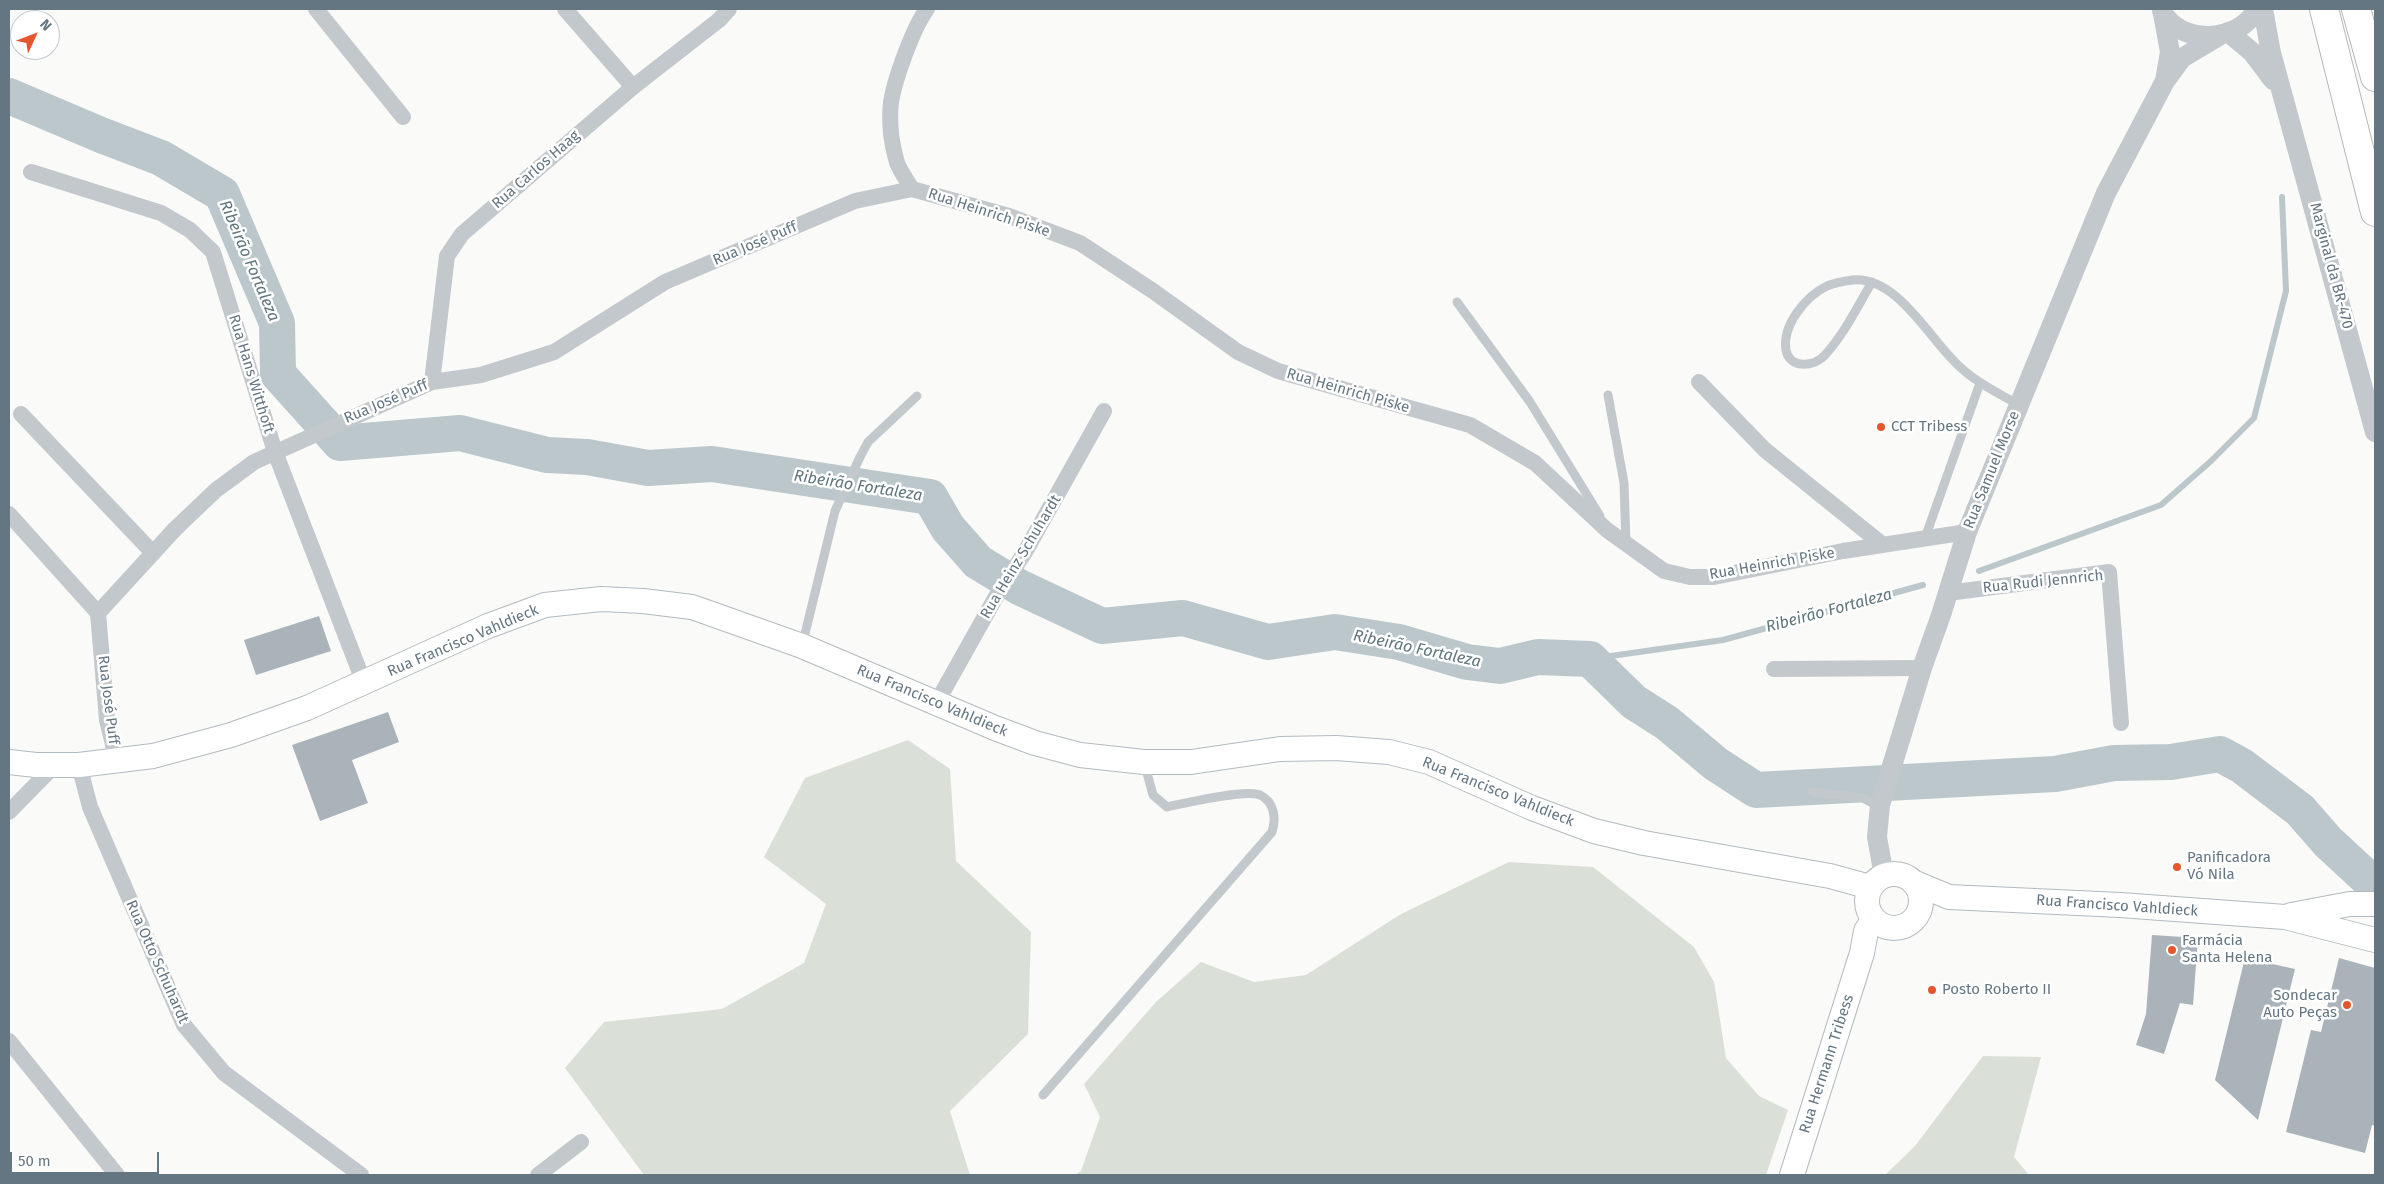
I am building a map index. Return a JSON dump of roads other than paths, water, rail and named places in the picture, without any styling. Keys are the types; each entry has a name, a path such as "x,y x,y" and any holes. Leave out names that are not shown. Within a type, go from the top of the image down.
{"highway":[{"path":"2324,9 2375,212"},
{"path":"2356,9 2375,77"}],"main road":[{"name":"Rua Francisco Vahldieck","path":"9,762 79,765 117,762 153,756 231,735 307,708 488,626 545,606 601,599 643,601 692,607 802,646 1035,743 1080,755 1144,762 1191,762 1280,749 1336,748 1389,752 1429,762 1532,808 1594,831 1644,843 1830,876 1877,882 1894,874 1904,876 1912,882 1949,897 2120,905 2285,917 2375,940"},
{"path":"1877,882 1867,904 1883,924 1907,925 1918,914 1949,897"},
{"path":"1912,882 1919,890 1921,900 1918,914"},
{"path":"2350,904 2375,888"},
{"name":"Rua Francisco Vahldieck","path":"2285,917 2350,904 2375,904"},
{"name":"Rua Hermann Tribess","path":"1792,1175 1862,953 1883,924"}],"street":[{"path":"566,9 633,87"},
{"name":"Rua Carlos Haag","path":"432,382 447,256 462,234 633,87 719,20 729,9"},
{"name":"Rua Heinrich Piske","path":"927,9 921,17 904,60 892,102 891,132 896,160 912,189 1008,216 1080,244 1153,291 1238,352 1278,371 1470,425 1535,462 1607,530 1664,571 1690,577 1714,577 1883,545 1967,532"},
{"name":"Rua Samuel Morse","path":"1877,882 1877,837 1880,806 1922,668 1967,532 2106,193 2165,81 2182,58 2224,34 2238,29 2254,15 2257,9"},
{"name":"Marginal da BR-470","path":"2263,9 2271,54 2375,432"},
{"path":"321,11 403,117"},
{"path":"2162,11 2178,28 2198,36 2224,34"},
{"name":"Rua Samuel Morse","path":"2162,11 2170,52 2165,81"},
{"name":"Marginal da BR-470","path":"2224,34 2252,52 2268,71 2284,102"},
{"name":"Rua Hans Witthoft","path":"31,172 161,213 190,230 214,252 275,452 364,683"},
{"name":"Rua José Puff","path":"117,762 107,720 98,613 153,553 216,490 254,462 432,382 481,375 554,352 665,282 854,201 912,189"},
{"path":"1699,382 1765,450 1883,545"},
{"name":"Rua Heinz Schuhardt","path":"937,702 997,595 1025,552 1104,410"},
{"path":"21,414 153,553"},
{"path":"9,514 98,613"},
{"name":"Rua Rudi Jennrich","path":"1948,593 2109,572 2120,724"},
{"path":"1774,669 1922,668"},
{"path":"9,812 55,765"},
{"name":"Rua Otto Schuhardt","path":"79,765 90,807 184,1026 224,1073 362,1175"},
{"path":"9,1041 117,1175"},
{"path":"538,1175 581,1142"}],"lane":[{"path":"1872,282 1849,323 1821,359 1809,365 1801,365 1789,356 1786,352 1785,340 1790,326 1807,299 1828,285 1854,280 1872,282 1888,290 1919,320 1953,361 1980,383 2019,406"},
{"path":"1457,302 1530,402 1607,530"},
{"path":"1925,538 1980,383"},
{"path":"1608,395 1624,483 1626,544"},
{"path":"802,646 835,511 868,442 917,396"},
{"path":"1043,1095 1272,832 1276,819 1270,803 1260,795 1224,795 1167,807 1153,795 1144,762"},
{"path":"1812,792 1863,798 1880,806"}],"waterway":[{"name":"Ribeirão Fortaleza","path":"9,96 161,158 222,194 277,323 278,374 340,443 460,433 547,455 587,457 648,468 712,464 930,497 948,528 978,562 1019,587 1102,626 1183,618 1268,642 1335,632 1399,642 1467,662 1500,666 1538,657 1590,659 1634,702 1667,723 1716,764 1756,790 2055,774 2114,763 2171,762 2220,754 2242,766 2300,810 2328,842 2368,879"},
{"name":"Ribeirão Fortaleza","path":"1979,571 2161,505 2211,461 2254,418 2286,291 2282,197"},
{"name":"Ribeirão Fortaleza","path":"1590,659 1723,640 1923,585"}],"place":[{"name":"CCT Tribess","path":"1881,427"},
{"name":"Panificadora Vó Nila","path":"2177,867"},
{"name":"Farmácia Santa Helena","path":"2172,950"},
{"name":"Posto Roberto II","path":"1932,990"},
{"name":"Sondecar Auto Peças","path":"2347,1005"}]}
